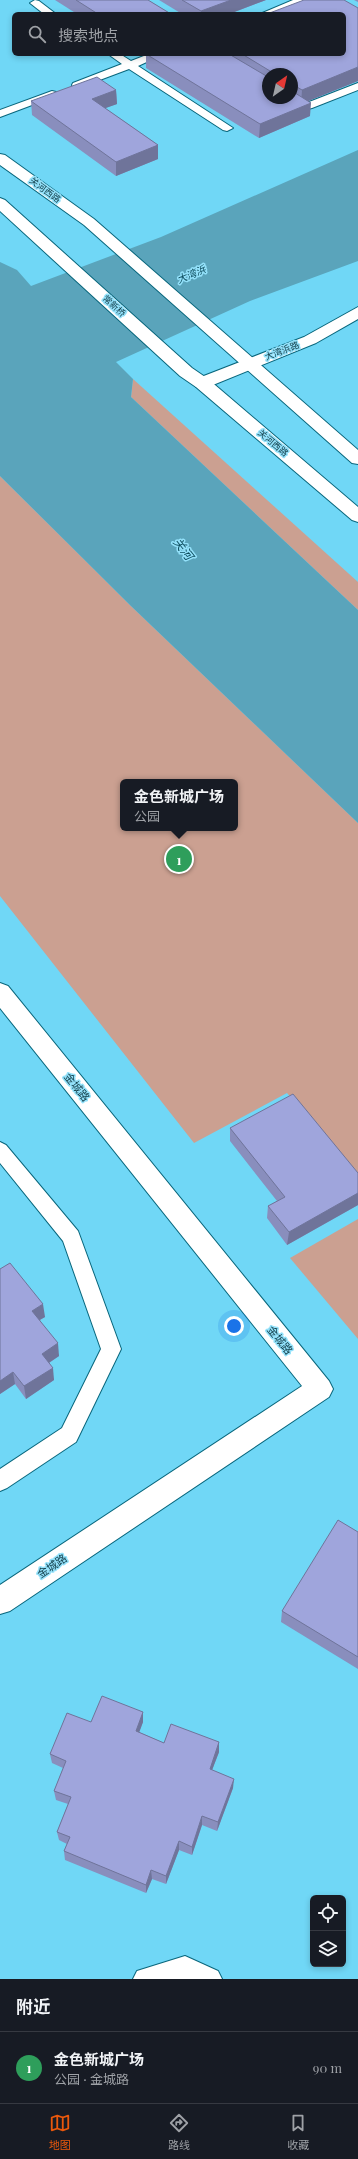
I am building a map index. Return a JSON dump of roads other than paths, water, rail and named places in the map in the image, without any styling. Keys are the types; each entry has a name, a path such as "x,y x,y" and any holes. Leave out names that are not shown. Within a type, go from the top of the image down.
{"main road":[{"name":"关河西路","path":"0,158 89,222 248,364"},
{"name":"常新桥","path":"0,203 186,372"},
{"name":"大湾浜路","path":"202,383 310,340 358,312"},
{"path":"248,364 358,459"},
{"name":"关河西路","path":"186,372 202,383 358,516"},
{"name":"金城路","path":"0,992 320,1389 0,1601"}],"lane":[{"path":"270,12 302,0"},
{"path":"34,3 48,12"},
{"path":"116,56 227,128"},
{"path":"0,114 154,56"},
{"path":"308,106 358,86"},
{"path":"0,1150 71,1237 111,1348 68,1435 0,1481"},
{"path":"146,1979 185,1968 210,1979"}],"water":[{"path":"358,150 358,261 250,301 116,362 133,379 131,397 358,610 358,823 131,606 0,476 0,262 17,270 31,286 161,237"}],"place":[{"name":"金色新城广场","path":"179,859"}],"water label":[{"name":"大湾浜","path":"191,274"},
{"name":"关河","path":"183,549"}]}
